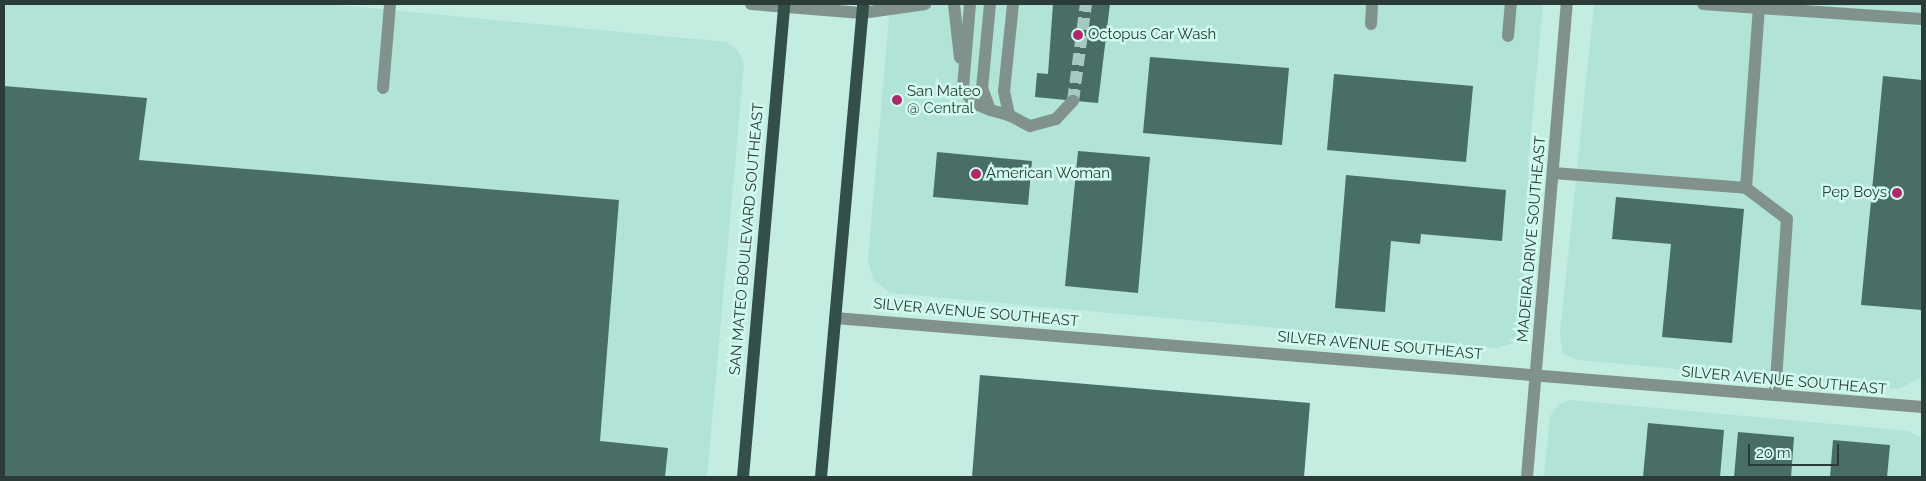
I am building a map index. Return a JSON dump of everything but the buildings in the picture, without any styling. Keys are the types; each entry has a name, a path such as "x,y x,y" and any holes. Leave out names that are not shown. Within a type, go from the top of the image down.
{"main road":[{"name":"SAN MATEO BOULEVARD SOUTHEAST","path":"743,477 784,5"},
{"path":"822,477 862,9"}],"street":[{"path":"383,88 390,4"},
{"path":"751,4 862,9 925,4"},
{"path":"954,4 963,87 973,103 1009,115 1030,126 1056,119 1073,101"},
{"path":"963,87 970,4"},
{"path":"990,4 982,88 990,110"},
{"path":"1009,115 1004,91 1013,4"},
{"path":"1371,24 1372,4"},
{"path":"1508,36 1511,4"},
{"name":"MADEIRA DRIVE SOUTHEAST","path":"1527,477 1567,4"},
{"path":"1703,4 1759,6 1922,19"},
{"path":"1746,188 1759,6"},
{"path":"1553,173 1746,188 1787,219 1775,395"},
{"name":"SILVER AVENUE SOUTHEAST","path":"835,318 1922,407"}],"shaded area":[{"path":"4,4 328,4 726,42 739,52 744,64 707,477 4,477"},
{"path":"890,4 1543,4 1528,166 1533,181 1518,330 1513,343 1497,348 890,293 873,279 868,260"},
{"path":"1594,4 1922,4 1922,377 1899,389 1578,360 1563,354 1560,334"},
{"path":"1570,400 1909,431 1922,438 1922,477 1544,477 1550,416 1558,405"}],"tunnel":[{"path":"1073,101 1086,4"}],"place":[{"name":"Octopus Car Wash","path":"1078,35"},
{"name":"San Mateo @ Central","path":"897,100"},
{"name":"American Woman","path":"976,174"},
{"name":"Pep Boys","path":"1897,193"}]}
